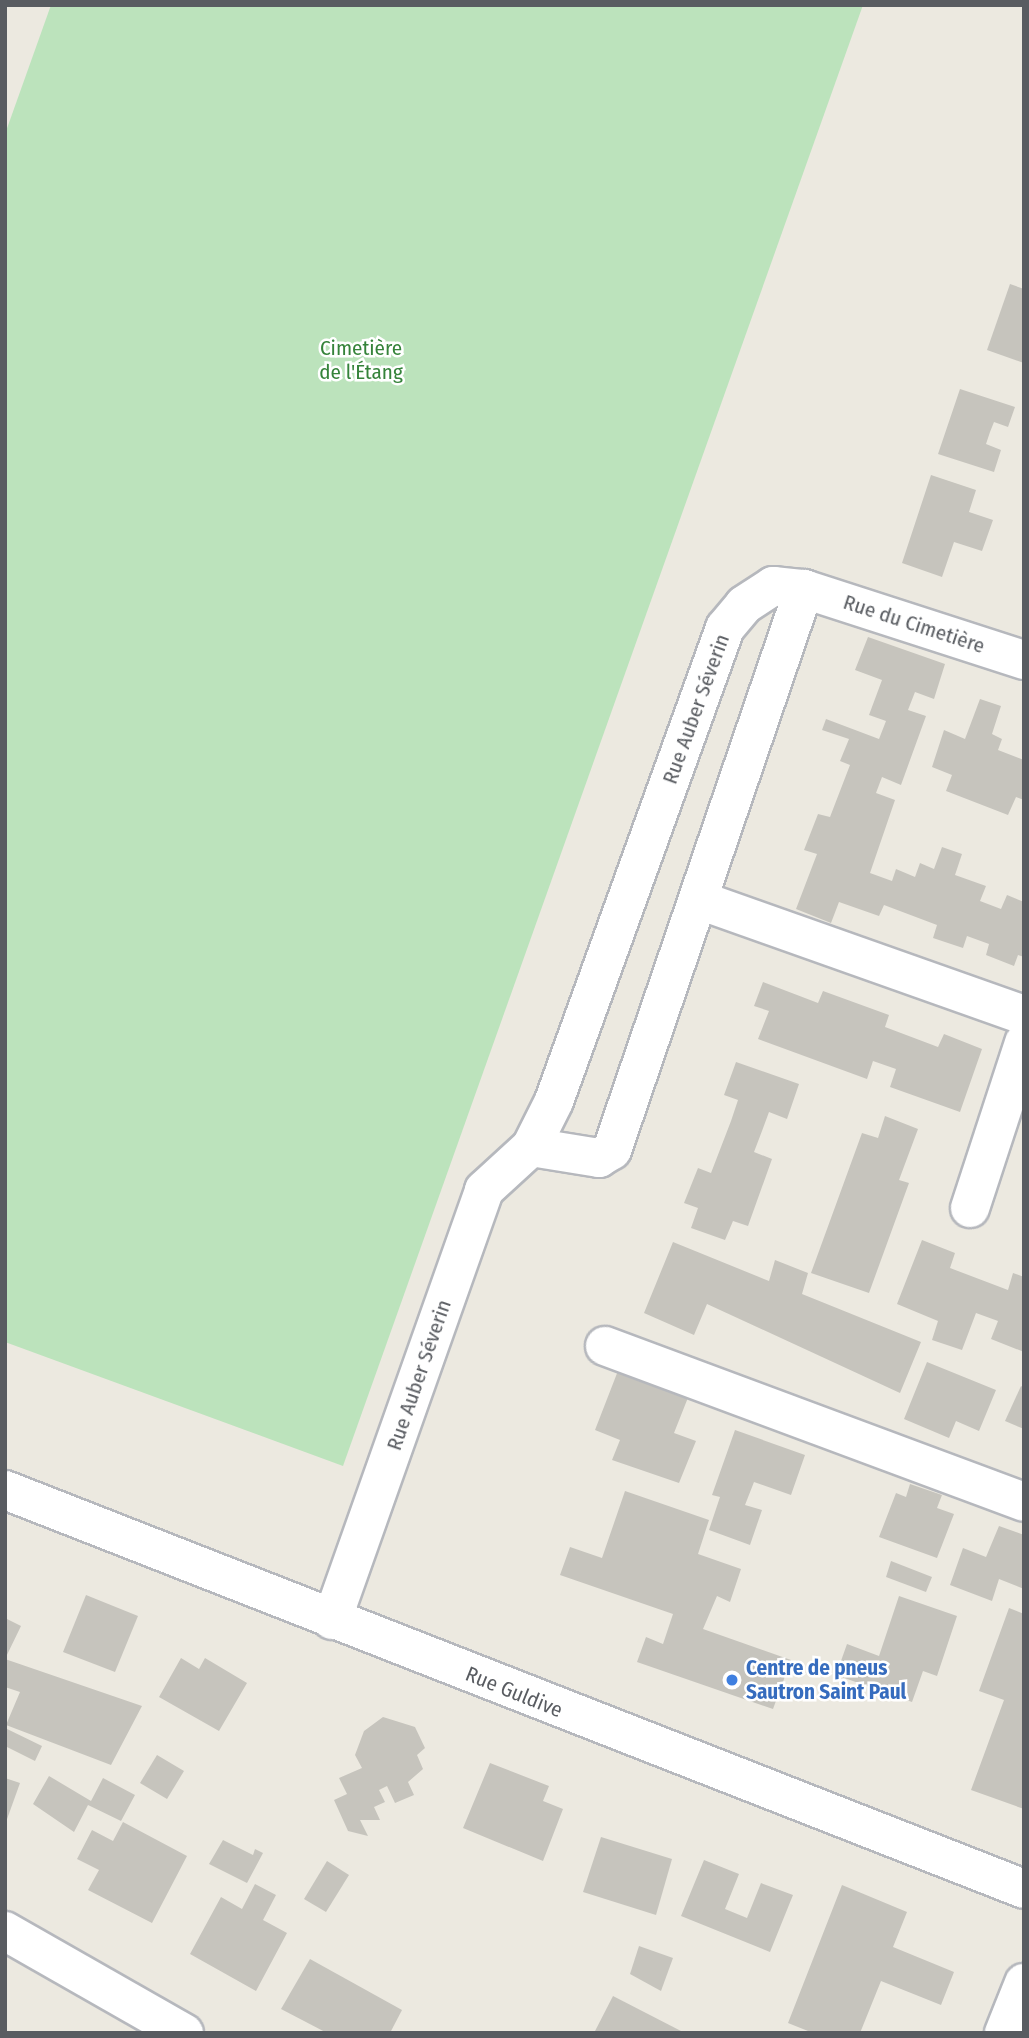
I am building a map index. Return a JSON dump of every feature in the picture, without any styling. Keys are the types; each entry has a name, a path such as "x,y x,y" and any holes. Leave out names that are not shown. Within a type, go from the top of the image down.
{"street":[{"name":"Rue Auber Séverin","path":"332,1620 484,1190 531,1147 554,1101 725,628 744,605 773,586 804,589"},
{"name":"Rue du Cimetière","path":"804,589 1022,654"},
{"path":"531,1147 599,1158 612,1150 804,589"},
{"path":"699,900 1024,1015"},
{"path":"970,1208 1024,1043"},
{"path":"605,1346 1024,1502"},
{"name":"Rue Guldive","path":"5,1490 1024,1889"},
{"path":"5,1931 184,2033"},
{"path":"1003,2033 1024,1983"}],"green space":[{"name":"Cimetière de l'Étang","path":"51,5 863,5 343,1466 5,1342 5,134"}],"building":[{"path":"1010,284 1024,289 1024,363 987,350"},
{"path":"960,389 1015,407 1008,427 994,422 986,444 1001,450 994,472 938,454"},
{"path":"931,475 976,490 969,512 993,520 982,551 954,542 942,577 902,563"},
{"path":"868,637 945,664 934,699 915,692 908,710 926,716 901,785 882,777 876,793 895,800 870,873 892,881 896,869 915,877 920,863 934,869 942,847 962,854 955,875 986,886 980,901 1001,909 1007,895 1024,902 1024,957 1018,955 1014,966 986,955 989,944 967,936 963,948 933,938 937,925 884,905 879,916 839,902 831,923 796,909 817,854 804,850 818,814 830,817 850,765 840,761 849,739 822,730 826,719 879,739 886,721 869,715 882,680 855,670"},
{"path":"980,699 1001,706 992,734 1002,739 998,750 1024,760 1024,800 1016,797 1008,815 946,791 952,775 932,767 944,730 965,739"},
{"path":"763,982 818,1003 823,991 889,1015 885,1027 938,1047 944,1034 982,1049 960,1112 890,1087 896,1069 873,1061 867,1079 758,1039 769,1011 754,1006"},
{"path":"736,1062 799,1084 787,1119 769,1112 754,1152 772,1159 748,1226 733,1221 725,1240 691,1228 698,1208 684,1203 698,1168 711,1173 731,1121 738,1100 724,1095"},
{"path":"885,1116 918,1129 899,1180 909,1183 869,1293 811,1273 862,1133 878,1138"},
{"path":"922,1240 955,1253 950,1268 1008,1290 1013,1273 1024,1277 1024,1352 991,1339 998,1321 976,1313 962,1350 932,1340 938,1321 897,1304"},
{"path":"673,1242 769,1281 775,1260 808,1273 802,1294 921,1342 900,1393 707,1304 694,1335 644,1313"},
{"path":"927,1362 996,1390 979,1431 956,1421 949,1438 904,1419"},
{"path":"621,1363 691,1390 674,1433 696,1441 679,1483 612,1460 620,1440 595,1430"},
{"path":"1021,1386 1024,1388 1024,1429 1005,1421"},
{"path":"735,1430 805,1455 791,1495 754,1482 745,1505 762,1510 750,1545 709,1530 720,1497 712,1495"},
{"path":"910,1484 942,1495 937,1508 954,1514 937,1558 879,1537 896,1493 906,1497"},
{"path":"625,1491 709,1520 698,1554 741,1569 730,1602 717,1596 703,1629 791,1660 773,1709 637,1662 646,1637 663,1644 673,1614 560,1575 570,1547 602,1558"},
{"path":"999,1526 1024,1535 1024,1589 999,1579 992,1601 950,1585 963,1548 986,1557"},
{"path":"891,1561 932,1577 926,1592 886,1577"},
{"path":"86,1595 138,1616 115,1672 63,1652"},
{"path":"899,1596 957,1616 937,1676 923,1671 912,1702 836,1675 847,1644 879,1656"},
{"path":"1009,1608 1024,1614 1024,1809 971,1790 1004,1700 979,1691"},
{"path":"5,1618 21,1626 5,1659"},
{"path":"181,1658 199,1669 205,1658 247,1683 219,1731 159,1697"},
{"path":"5,1659 142,1706 111,1765 6,1725 20,1692 5,1687"},
{"path":"383,1717 415,1727 425,1748 417,1755 423,1769 408,1782 414,1795 395,1803 387,1786 379,1790 385,1802 374,1807 380,1820 360,1820 368,1836 348,1831 334,1800 347,1794 339,1778 362,1768 355,1755 364,1731"},
{"path":"5,1728 42,1746 35,1761 5,1746"},
{"path":"157,1755 184,1771 167,1799 140,1783"},
{"path":"490,1763 549,1786 543,1801 563,1809 543,1861 463,1828"},
{"path":"49,1776 91,1801 103,1778 135,1795 121,1821 88,1805 74,1832 33,1804"},
{"path":"5,1778 20,1783 6,1822 5,1822"},
{"path":"123,1822 187,1856 152,1923 88,1890 99,1870 77,1859 92,1830 113,1841"},
{"path":"601,1837 672,1859 656,1915 583,1892"},
{"path":"223,1840 253,1855 255,1849 263,1853 247,1883 209,1864"},
{"path":"704,1860 739,1874 725,1909 747,1918 761,1883 793,1895 770,1952 681,1916"},
{"path":"327,1861 349,1875 326,1912 304,1899"},
{"path":"255,1884 276,1895 263,1920 287,1933 256,1991 190,1954 221,1897 242,1909"},
{"path":"842,1885 907,1912 893,1947 954,1972 941,2005 881,1981 860,2033 813,2033 788,2023"},
{"path":"639,1946 673,1958 661,1991 630,1974"},
{"path":"310,1959 402,2010 390,2033 327,2033 281,2009"},
{"path":"613,1996 681,2031 680,2033 594,2033"}],"place":[{"name":"Centre de pneus Sautron Saint Paul","path":"732,1680"}]}
